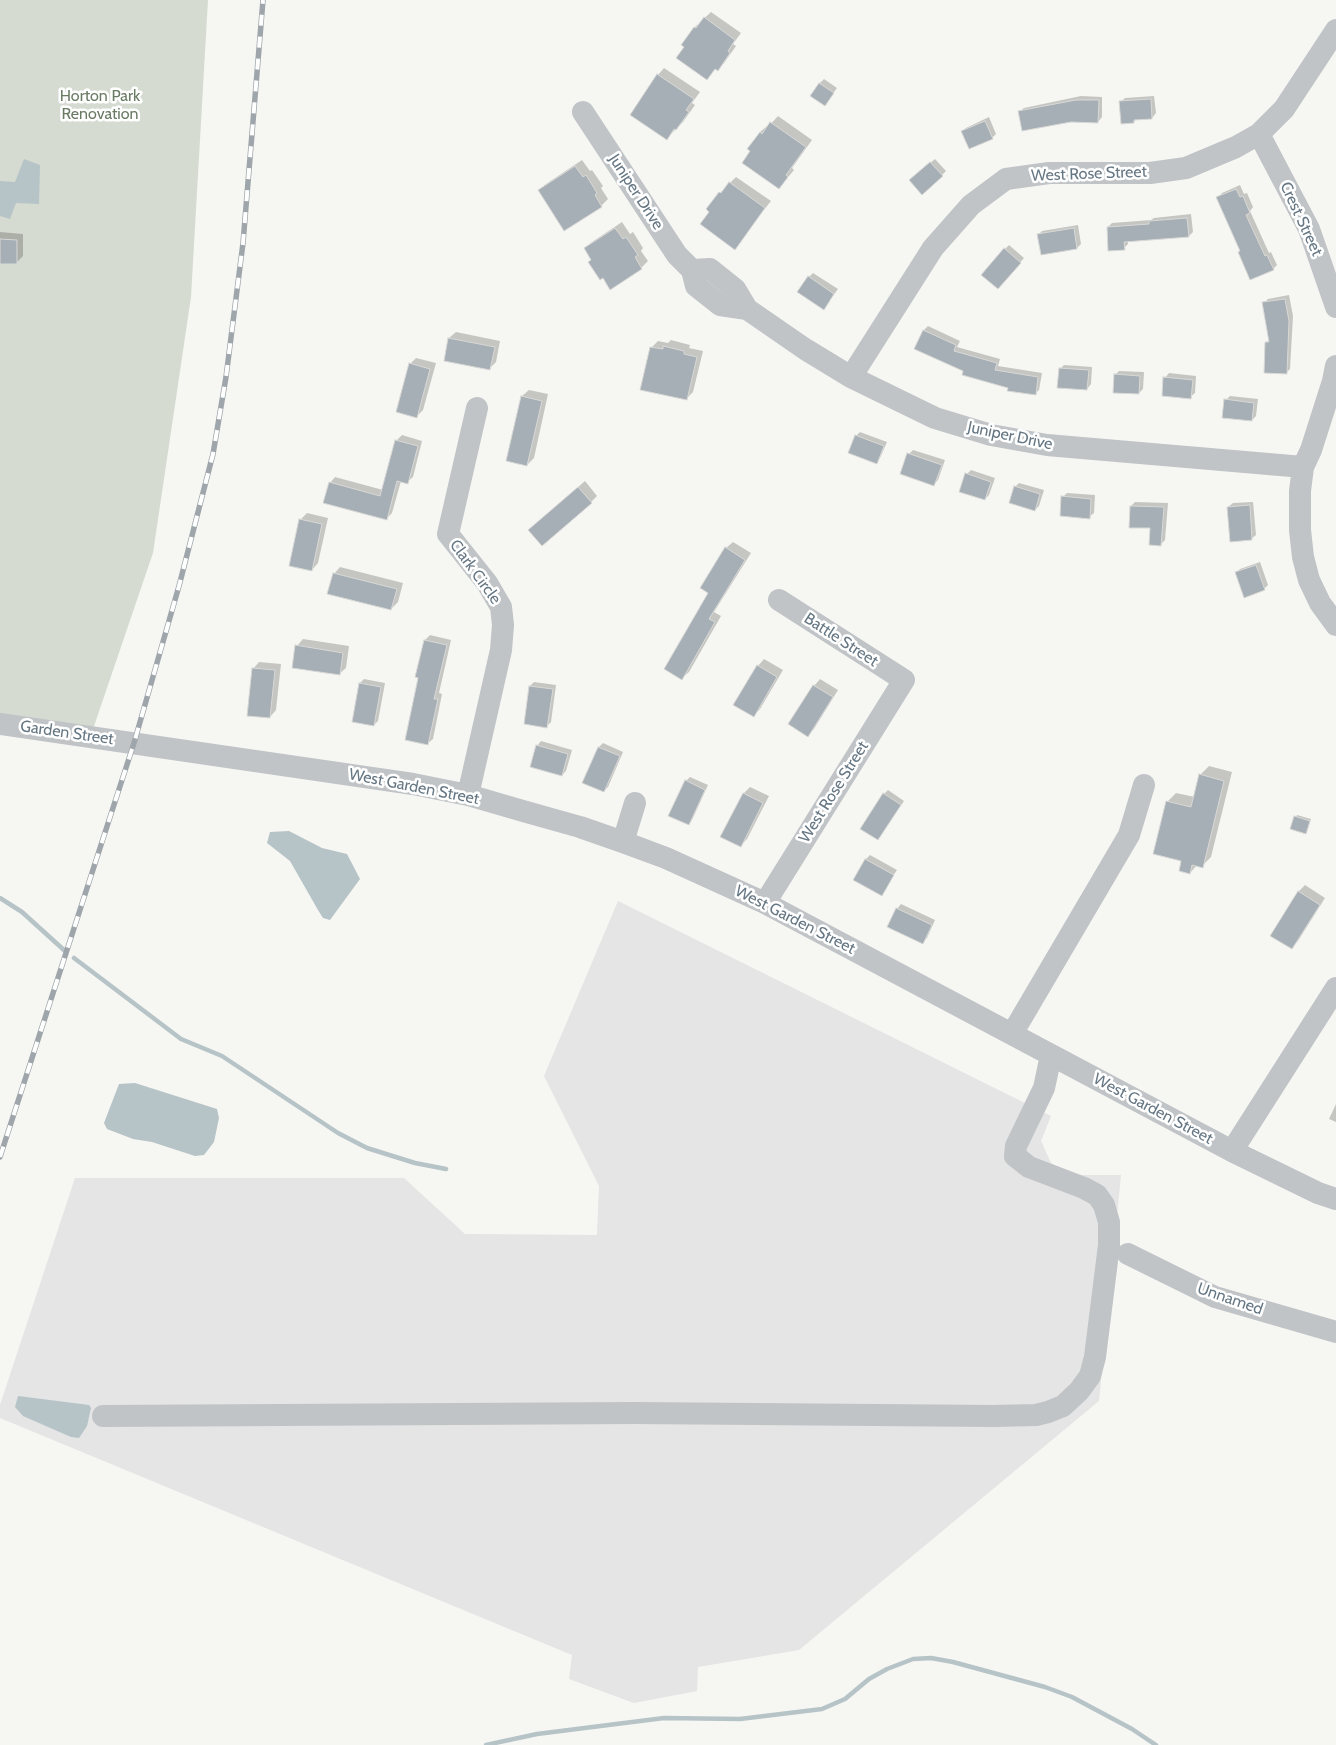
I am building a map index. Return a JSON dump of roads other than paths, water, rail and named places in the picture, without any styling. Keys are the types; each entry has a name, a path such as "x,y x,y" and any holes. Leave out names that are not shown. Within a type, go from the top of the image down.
{"street":[{"name":"West Rose Street","path":"851,377 933,248 971,204 1006,179 1049,173 1150,173 1186,168 1236,147 1260,134 1284,109 1336,30"},
{"name":"Juniper Drive","path":"583,112 677,255 692,270 710,269 736,289 746,309 805,349 851,377 935,418 991,435 1047,445 1303,467"},
{"name":"Crest Street","path":"1260,134 1309,229 1336,307"},
{"path":"1336,366 1311,450 1303,467 1300,491 1300,530 1303,557 1309,580 1320,603 1336,625"},
{"name":"Clark Circle","path":"468,795 500,650 503,626 501,607 487,584 448,534 477,408"},
{"name":"Battle Street","path":"779,600 904,680"},
{"name":"West Rose Street","path":"765,903 904,680"},
{"name":"Garden Street","path":"0,724 134,743"},
{"name":"West Garden Street","path":"134,743 360,775 468,795 580,827 666,858 765,903 1232,1152 1336,988"},
{"path":"1012,1034 1129,835 1144,785"},
{"path":"623,842 635,803"},
{"path":"103,1416 626,1413 994,1416 1048,1412 1063,1406 1079,1391 1090,1376 1096,1357 1109,1244 1109,1222 1104,1204 1097,1195 1084,1188 1029,1167 1015,1156 1016,1146 1044,1088 1051,1055"},
{"path":"1232,1152 1318,1193 1336,1199"},
{"name":"Unnamed","path":"1128,1254 1215,1297 1336,1332"}],"waterway":[{"path":"0,898 22,912 65,951"},
{"path":"74,958 181,1039 222,1056 338,1133 367,1148 415,1163 446,1169"},
{"path":"486,1745 537,1734 664,1718 740,1719 822,1709 845,1699 869,1679 887,1669 913,1659 931,1658 953,1662 1045,1687 1072,1697 1132,1729 1156,1745"}],"railway":[{"path":"0,1157 134,743 179,586 213,454 226,377 243,243 263,0"}],"park label":[{"name":"Horton Park Renovation","path":"100,105"}]}
